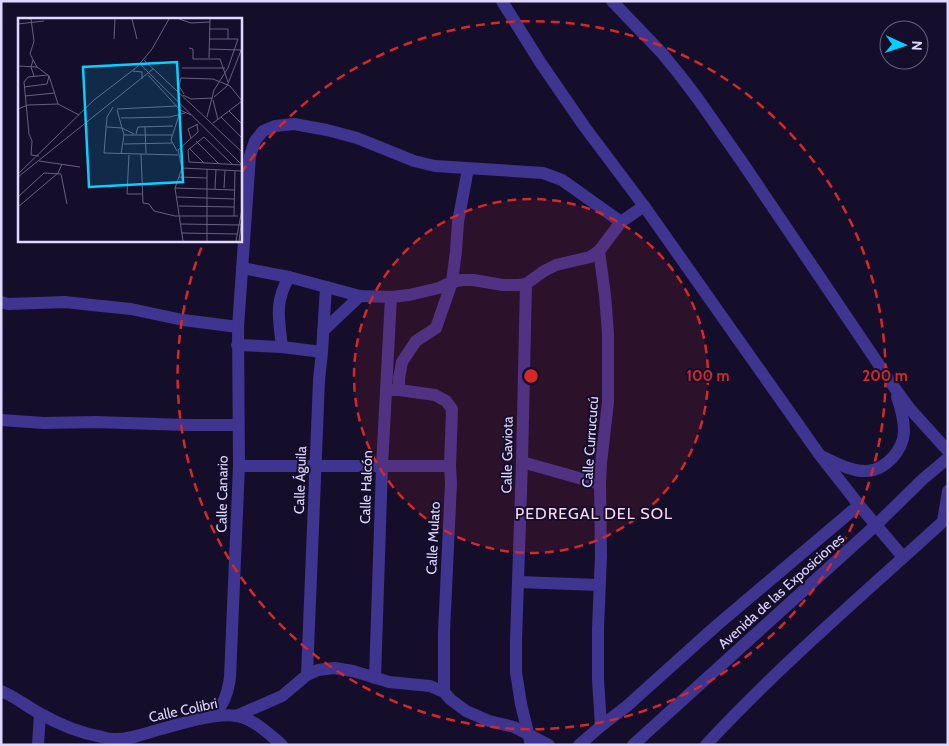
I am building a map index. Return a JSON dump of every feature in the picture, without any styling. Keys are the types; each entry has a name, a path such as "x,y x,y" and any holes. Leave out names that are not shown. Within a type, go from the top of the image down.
{"street":[{"path":"502,1 540,62 584,126 644,206 819,454 903,557"},
{"path":"612,1 661,52 679,74 742,162 894,387 910,409 948,451"},
{"name":"Calle Canario","path":"213,716 225,700 230,677 238,466 238,327 250,156 255,141 263,131 275,126 294,124 357,138 414,161 435,166 543,173 562,180 621,222"},
{"path":"386,390 399,390 402,362 416,341 436,328 452,282 458,222 468,168"},
{"path":"242,268 289,277 360,296 391,297 425,292 462,280 504,285 526,284 556,265 590,257 599,251 621,222 644,206"},
{"name":"Calle Currucucú","path":"599,251 608,333 608,402 600,484 601,556 598,679 601,726"},
{"path":"282,347 278,308 280,297 289,277"},
{"name":"Calle Gaviota","path":"526,284 516,672 520,704 530,740"},
{"name":"Calle Águila","path":"307,675 319,380 326,288"},
{"path":"323,331 360,296"},
{"name":"Calle Halcón","path":"376,678 382,466 391,297"},
{"path":"1,302 8,304 65,302 131,309 184,320 238,327"},
{"path":"238,345 282,347 322,352"},
{"path":"819,454 838,464 867,471 878,469 887,463 901,444 904,433 900,407 894,387"},
{"name":"Calle Mulato","path":"399,390 435,395 446,401 452,409 451,483 444,632 444,692"},
{"path":"1,420 44,423 95,422 238,425"},
{"name":"Avenida de las Exposiciones","path":"633,745 876,526 948,458"},
{"path":"522,462 600,484"},
{"path":"238,466 450,466"},
{"path":"706,745 727,722 811,641 945,519 948,491"},
{"path":"579,745 627,706 716,626 859,505"},
{"path":"518,582 599,585"},
{"path":"236,716 282,696 307,675 318,670 334,668 353,671 389,682 430,686 444,692 466,711 489,721 514,727 530,740 549,745"},
{"path":"1,691 10,694 40,714 65,726 112,742"},
{"path":"38,745 40,714"},
{"name":"Calle Colibri","path":"112,742 213,716 236,716 250,721 266,731 282,745"}],"district":[{"name":"PEDREGAL DEL SOL","path":"594,513"}]}
